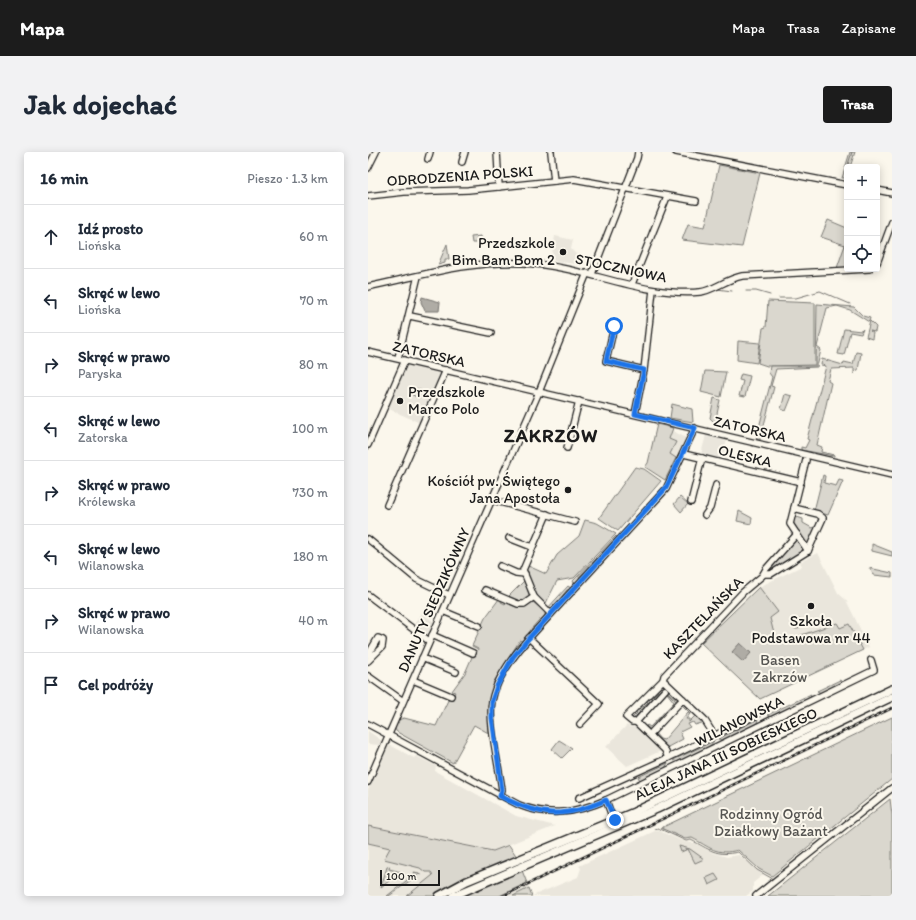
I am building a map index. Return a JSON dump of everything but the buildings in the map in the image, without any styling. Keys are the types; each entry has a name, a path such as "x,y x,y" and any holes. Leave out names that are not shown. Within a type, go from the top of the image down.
{"main road":[{"name":"ALEJA JANA III SOBIESKIEGO","path":"439,896 467,881 615,820 691,786 892,689"},
{"name":"ALEJA JANA III SOBIESKIEGO","path":"453,896 491,878 604,832 707,786 892,697"}],"street":[{"path":"368,168 376,152"},
{"path":"428,159 430,152"},
{"path":"462,162 465,152"},
{"path":"497,152 498,187"},
{"path":"551,152 554,181"},
{"name":"DANUTY SIEDZIKÓWNY","path":"368,782 539,392 626,189 638,155 642,152"},
{"path":"676,152 844,183"},
{"name":"ODRODZENIA POLSKI","path":"368,196 498,187 577,179 696,201"},
{"path":"880,191 892,193"},
{"path":"632,284 667,196"},
{"path":"880,255 892,222"},
{"name":"STOCZNIOWA","path":"368,287 460,268 505,262 535,263 590,273 652,290 700,292 708,290 731,278 742,276 844,270"},
{"path":"398,358 410,316 418,276"},
{"path":"635,414 644,370 652,290"},
{"path":"410,316 491,333"},
{"path":"614,326 606,361 644,370"},
{"name":"ZATORSKA","path":"368,352 892,475"},
{"path":"368,445 405,360"},
{"path":"387,505 446,370"},
{"path":"567,448 579,401"},
{"path":"500,796 502,790 492,723 492,701 494,692 507,668 529,638 666,488 684,454 695,428"},
{"name":"OLESKA","path":"684,454 801,482"},
{"path":"691,502 702,458"},
{"path":"806,460 790,524 808,551"},
{"path":"705,515 710,508 716,485"},
{"path":"492,500 575,522"},
{"path":"794,508 820,515 823,518 808,551"},
{"path":"548,514 524,566 525,574 534,597 551,614"},
{"name":"KASZTELAŃSKA","path":"636,722 632,722 626,717 663,680 664,676 743,592 764,574 766,569 797,534"},
{"path":"509,538 532,547"},
{"path":"368,539 416,579 449,596"},
{"name":"KASZTELAŃSKA","path":"764,574 771,574 808,551"},
{"path":"500,566 516,573 525,574"},
{"path":"485,590 518,604 524,604 534,597"},
{"path":"368,595 430,638 473,653"},
{"path":"442,611 478,626"},
{"path":"368,655 378,638 383,640 382,647 368,661"},
{"path":"529,638 599,704 580,724"},
{"path":"422,658 456,672"},
{"name":"WILANOWSKA","path":"368,724 500,796 531,810 552,813 578,810 606,800 874,670 871,660"},
{"path":"368,676 403,701"},
{"path":"412,680 451,696"},
{"path":"663,680 704,719 714,735"},
{"path":"665,690 636,722 665,750 668,758"},
{"path":"652,732 683,700"},
{"path":"579,798 668,758 757,715"},
{"path":"756,896 892,788"},
{"path":"604,832 613,824 615,820 606,800"}],"shaded area":[{"name":"Przedszkole Bim Bam Bom 2","path":"555,236 573,240 571,249 577,255 575,264 551,259"},
{"path":"422,297 440,302 439,311 425,311 421,302"},
{"path":"407,363 442,372 420,423 387,408"},
{"path":"673,431 686,438 676,458 670,455 669,439"},
{"path":"706,435 727,440 722,459 701,454"},
{"name":"Szkoła Podstawowa nr 44","path":"818,553 838,593 846,600 869,647 863,650 849,624 840,628 837,623 781,643 773,630 770,617 777,612 759,587 802,566 800,562"},
{"path":"422,613 434,622 426,635 414,626"},
{"path":"740,643 751,653 743,662 732,652"},
{"path":"634,723 663,750 627,766 606,747 627,725 630,727"},
{"path":"368,731 382,741 379,745 368,744"},
{"path":"390,745 414,758 416,756 436,766 435,771 516,816 555,826 493,851 368,826 368,790 387,746"},
{"path":"657,830 685,842 695,843 713,853 727,857 739,855 763,875 753,883 753,891 746,896 532,896 578,877 581,868 579,866"},
{"path":"368,843 390,848 384,859 443,874 422,885 407,896 368,896"},
{"path":"527,883 529,888 513,896 499,896"}],"green space":[{"path":"850,152 855,152 851,164 846,164"},
{"path":"719,165 760,173 742,247 682,240 688,224 705,227"},
{"path":"828,220 844,227 844,245 821,237"},
{"path":"481,236 482,243 472,243 471,237"},
{"path":"447,244 449,259 445,259 445,263 438,265"},
{"path":"844,248 844,268 837,268"},
{"path":"768,301 815,303 815,365 767,366 758,363 763,328 766,327"},
{"path":"817,304 854,307 863,316 870,318 869,322 850,310 837,306 827,308 817,347 821,350 817,367 776,369 771,386 774,387 760,440 756,439 772,377 769,373 770,366 816,366"},
{"path":"870,321 876,327 875,332 870,331 873,333 872,339 866,337"},
{"path":"844,329 861,331 863,329 861,334 850,332 844,355 838,354"},
{"path":"738,341 760,343 757,363 737,360"},
{"path":"856,352 861,353 858,370 855,371 854,374 854,368 831,369 828,381 831,383 817,445 822,447 821,452 834,456 801,450 801,447 805,448 809,440 807,439 826,366 821,365 822,359 843,365 844,362 853,364"},
{"path":"705,371 726,372 721,397 701,392"},
{"path":"741,374 750,376 745,397 739,396 743,381 739,380"},
{"path":"413,387 422,391 419,398 410,394"},
{"path":"785,394 792,396 786,411 781,409"},
{"path":"714,398 720,400 715,423 710,418"},
{"path":"672,404 692,409 693,422 670,418"},
{"path":"657,424 673,428 669,439 676,442 670,454 676,458 665,480 645,467 648,463"},
{"path":"635,467 644,469 661,481 618,531 599,518"},
{"path":"823,475 825,476 824,483 836,486 839,480 843,481 828,515 814,511"},
{"path":"680,497 688,504 681,512 674,504"},
{"path":"739,511 752,518 751,524 737,521"},
{"path":"794,516 803,519 803,523 812,528 816,526 819,516 822,518 808,547 793,522"},
{"path":"585,520 597,523 616,534 574,578 557,581 545,605 528,582 526,565 546,574 557,555 579,536"},
{"path":"616,536 618,539 616,538 579,577 580,580 575,585 573,581"},
{"path":"796,539 804,551 771,572 768,571"},
{"path":"872,544 892,552 892,556 872,551"},
{"path":"869,568 892,573 892,577 874,575"},
{"path":"525,580 530,598 521,603 507,598"},
{"path":"568,586 572,589 567,590 552,609 547,609"},
{"name":"Basen Zakrzów","path":"759,587 778,612 770,618 773,630 781,642 837,623 840,628 849,624 863,650 760,699 701,643"},
{"path":"499,599 502,599 501,602 505,604 507,602 533,602 545,612 545,616 531,629 532,631 523,642 520,640 493,683 496,684 492,735 474,725 453,763 397,732 394,728 398,720 404,718 436,726 449,698 451,699 455,692 452,691 465,673 472,657 469,655 475,656 478,649 472,646 485,618"},
{"path":"797,619 802,624 797,629 792,624"},
{"path":"840,680 842,683 821,693 817,691"},
{"path":"663,683 679,698 679,702 667,691 669,690 665,686 636,716 637,718 635,721 631,719 637,713 635,711 636,709 639,711 642,708 639,706 643,707 648,702 645,699 650,700 647,697 649,696 651,698 658,691 656,688 662,687 660,684"},
{"path":"666,691 678,703 652,731 646,726 647,725 650,727 674,702 667,693 662,695"},
{"path":"811,694 810,699 771,717 767,715"},
{"path":"683,703 693,710 686,719 689,719 689,722 696,715 705,722 695,725 693,722 688,724 690,727 680,732 683,739 666,748 653,737 654,732 660,739 664,740 688,712 690,713 681,704"},
{"name":"Rodzinny Ogród Działkowy Bażant","path":"892,717 892,779 772,876 759,869 738,850 724,852 714,850 692,838 685,839 661,828"},
{"path":"758,719 757,723 754,725 723,740 718,739"},
{"path":"559,740 572,748 562,758 552,749"},
{"path":"714,741 709,747 677,762 673,760"},
{"path":"668,763 665,768 640,780 638,777"},
{"name":"Rodzinny Ogród Działkowy Bażant","path":"890,799 892,815 892,896 768,896"},
{"path":"368,826 493,851 509,845 517,857 434,896 407,896 433,875 431,872 425,872 420,868 384,859 390,848 368,843"},
{"path":"679,846 690,849 704,859 695,863 688,849 681,852"},
{"path":"390,866 389,869 401,872 381,887 387,867"},
{"path":"521,868 527,883 499,896 458,896"},
{"path":"414,872 419,873 421,876 419,874 387,896 415,874"},
{"path":"715,874 719,880 709,885 706,878"},
{"path":"529,888 532,896 513,896"}],"waterway":[{"path":"848,164 852,152"},
{"path":"717,289 732,291"},
{"path":"746,291 756,291 770,295"},
{"path":"779,298 796,298 820,291 850,304"},
{"path":"655,829 658,828 686,841 691,840 718,853 724,854 738,852 757,870 773,879"}],"railway":[{"path":"503,896 892,708"}],"place":[{"name":"Przedszkole Bim Bam Bom 2","path":"563,252"},
{"name":"Przedszkole Marco Polo","path":"400,401"},
{"name":"Kościół pw. Świętego Jana Apostoła","path":"568,490"},
{"name":"Szkoła Podstawowa nr 44","path":"811,606"}],"district":[{"name":"ZAKRZÓW","path":"551,435"}],"route":[{"path":"614,326 606,361 644,370 635,414 695,428 672,479 666,488 636,523 513,657 494,692 491,709 500,770 502,790 500,796 531,810 552,813 570,812 606,800 615,820"}]}
